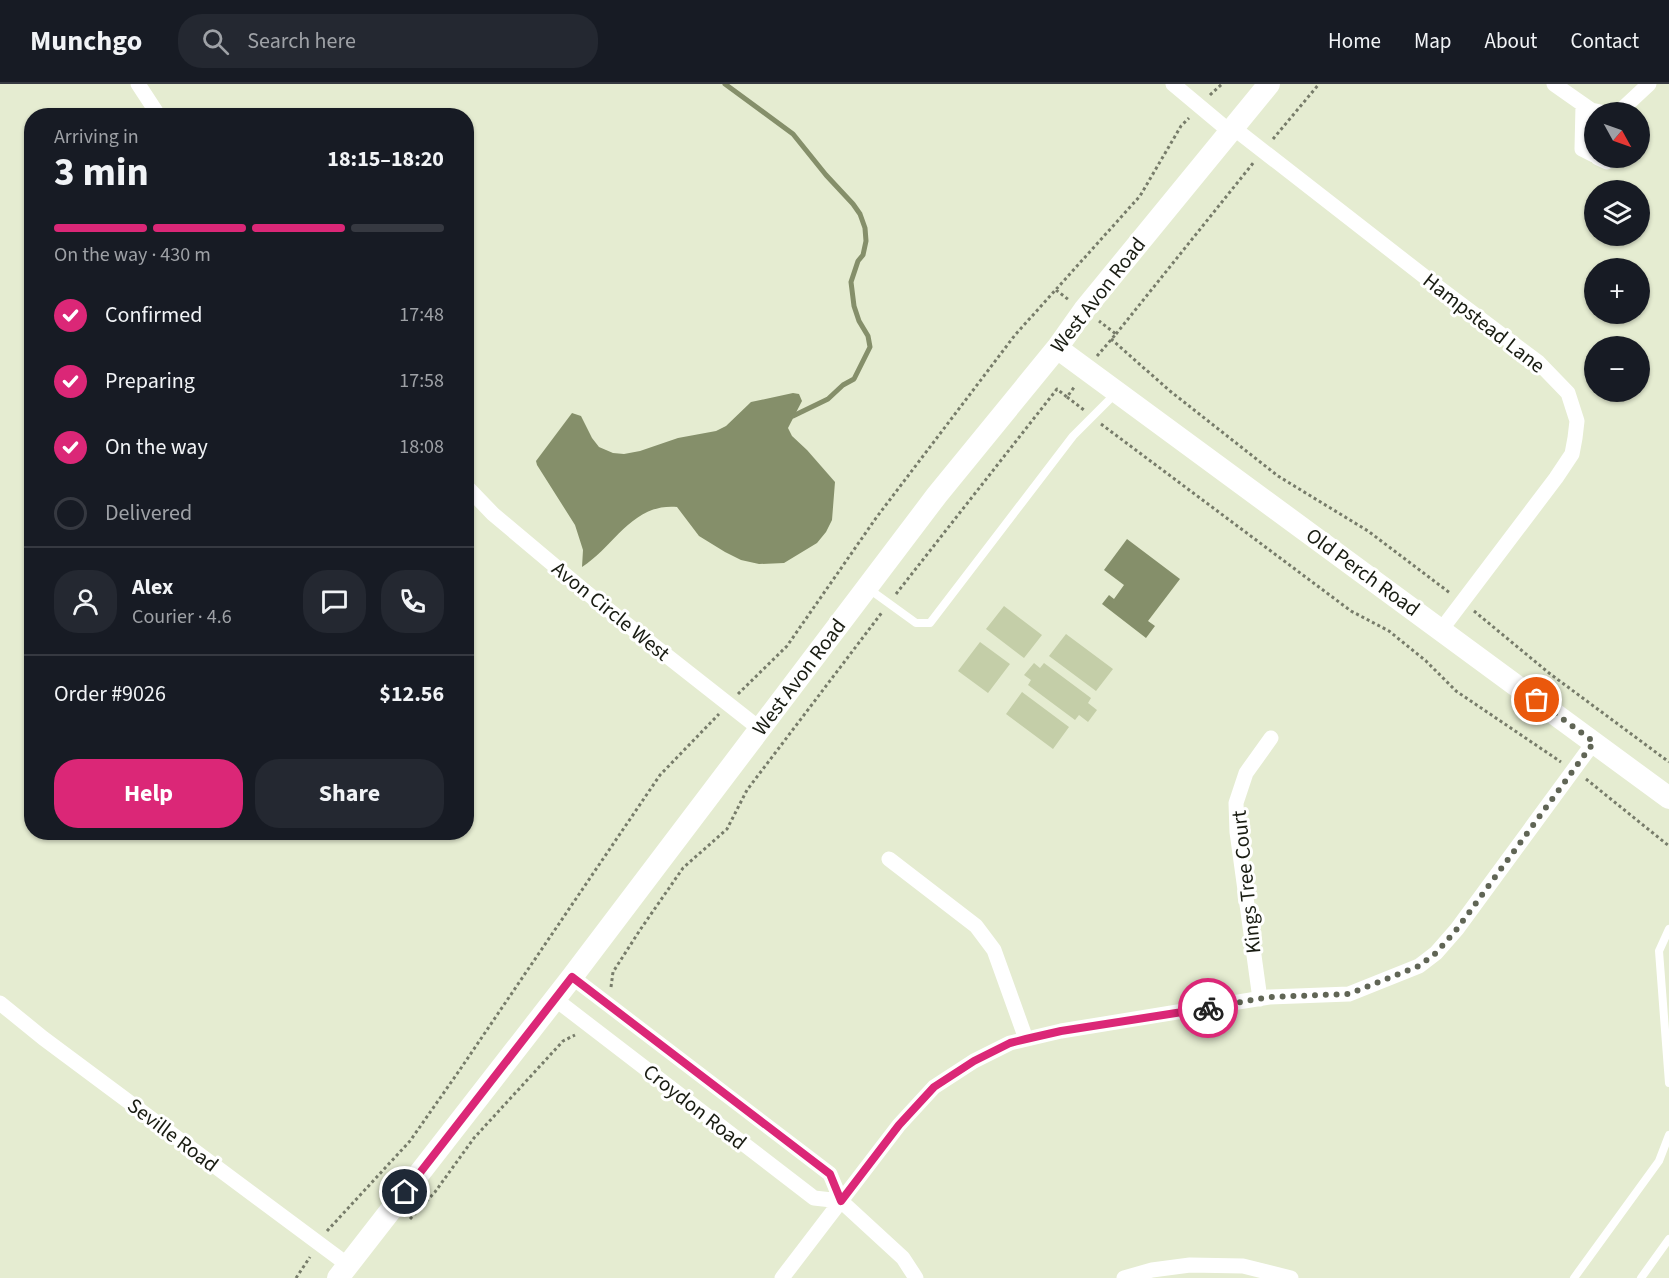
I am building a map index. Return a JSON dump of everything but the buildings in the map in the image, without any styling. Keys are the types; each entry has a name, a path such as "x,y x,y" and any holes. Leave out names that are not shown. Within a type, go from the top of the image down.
{"street":[{"path":"138,84 154,108"},
{"name":"Hampstead Lane","path":"1173,84 1538,362 1568,393 1577,421 1572,454 1441,630"},
{"name":"West Avon Road","path":"343,1272 572,977 971,452 1269,84"},
{"path":"1554,84 1583,105 1582,149 1584,150"},
{"path":"1636,102 1649,84"},
{"name":"Old Perch Road","path":"1057,348 1669,798"},
{"name":"Avon Circle West","path":"474,494 493,514 579,586 760,729"},
{"name":"Kings Tree Court","path":"1260,999 1237,832 1236,803 1246,773 1271,738"},
{"path":"783,1278 899,1125 934,1087 974,1061 1010,1043 1061,1031 1260,999 1349,994 1419,966 1436,953 1457,929 1594,742"},
{"path":"889,859 976,926 994,950 1026,1039"},
{"name":"Croydon Road","path":"572,977 830,1174 841,1201 903,1258 916,1278"},
{"name":"Croydon Road","path":"555,999 814,1198 841,1201"},
{"name":"Seville Road","path":"0,1003 43,1038 319,1243 343,1272"},
{"path":"1124,1278 1152,1270 1200,1265 1243,1266 1290,1278"}],"lane":[{"path":"867,588 916,623 930,623 1073,436 1117,391"},
{"path":"1669,928 1659,951 1669,1083"},
{"path":"1574,1278 1659,1161 1669,1135"},
{"path":"1641,1278 1669,1239"}],"path":[{"path":"297,1278 327,1231 410,1141 660,775 787,646 876,518 1015,335 1140,196 1181,126 1222,84"},
{"path":"1277,134 1319,84"},
{"path":"1099,353 1255,161"},
{"path":"1056,290 1070,300"},
{"path":"1099,321 1116,334"},
{"path":"1111,339 1170,391 1278,476 1368,531 1453,596"},
{"path":"1067,397 1078,382"},
{"path":"611,991 614,972 639,930 683,868 727,829 747,790 1057,389 1351,611 1389,631 1426,660 1456,691 1573,771 1669,846"},
{"path":"1471,608 1549,673 1669,762"},
{"path":"405,1225 435,1192 474,1138 563,1041 578,1034"}],"shaded area":[{"path":"793,393 799,394 802,401 788,428 792,436 835,482 832,520 817,543 784,563 759,564 741,560 699,536 677,507 661,508 636,519 582,567 583,550 575,525 536,461 572,413 581,416 599,447 613,453 624,454 678,438 716,431 726,426 751,402"},
{"path":"1127,539 1180,579 1148,621 1155,626 1146,638 1102,604 1109,595 1114,599 1124,585 1104,570"},
{"path":"1004,606 1042,635 1024,658 986,629"},
{"path":"1066,634 1113,669 1096,691 1049,656"},
{"path":"980,642 1010,664 988,693 958,671"},
{"path":"1034,663 1040,668 1044,663 1091,698 1088,703 1097,710 1088,722 1079,715 1075,720 1028,685 1031,680 1024,675"},
{"path":"1022,692 1069,727 1053,749 1006,714"}],"waterway":[{"path":"725,84 793,134 853,204 865,228 866,241 863,255 858,261 851,282 854,306 859,321 868,336 870,347 854,379 843,385 828,399 793,416"}],"way so far":[{"path":"1208,1008 1269,997 1349,994 1419,966 1436,953 1457,929 1594,742 1537,700"}],"route":[{"path":"405,1192 572,977 830,1174 841,1201 899,1125 934,1087 974,1061 1010,1043 1061,1031 1208,1008"}]}
